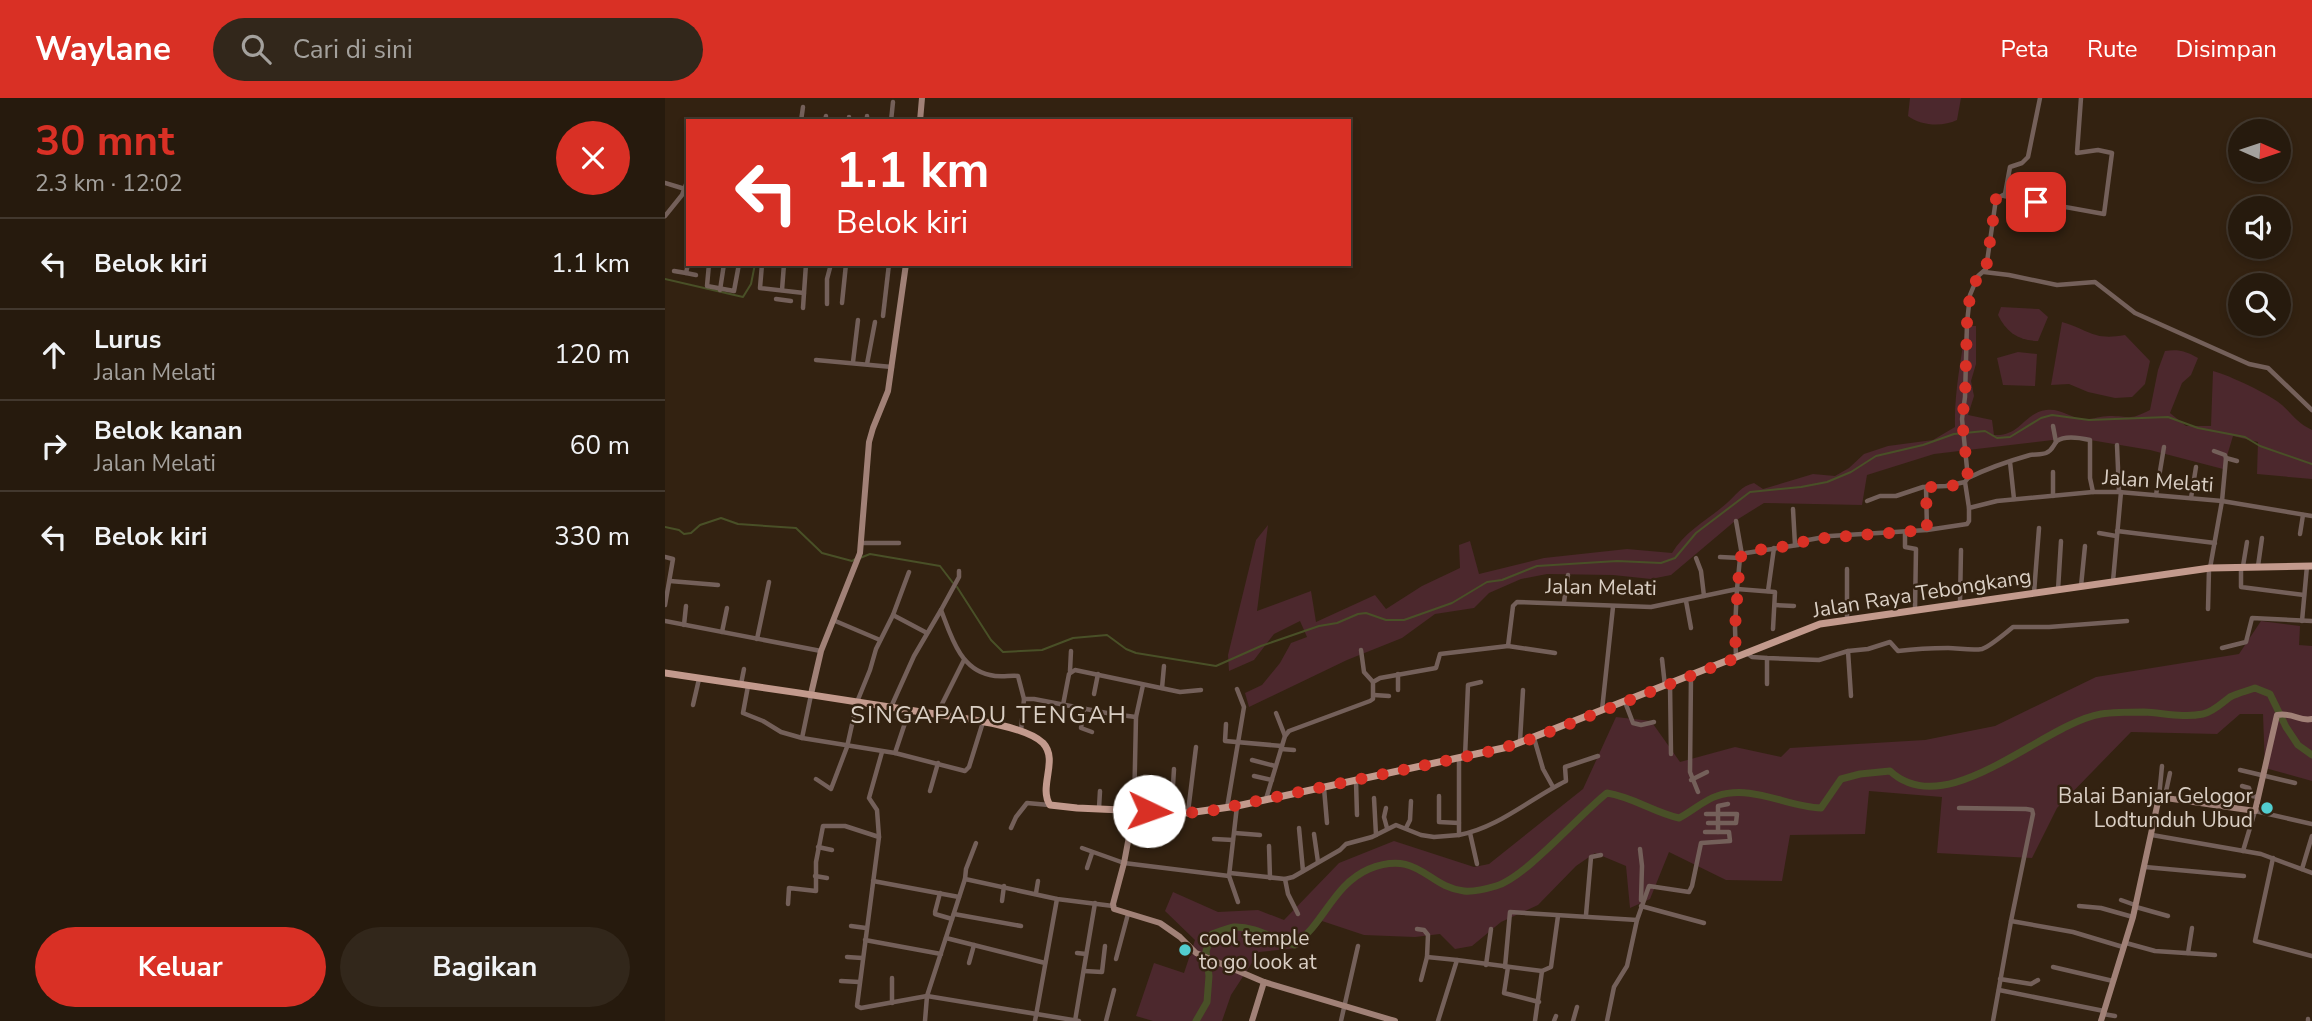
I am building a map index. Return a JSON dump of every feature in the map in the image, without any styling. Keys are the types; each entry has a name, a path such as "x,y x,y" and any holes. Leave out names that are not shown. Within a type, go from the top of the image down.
{"main road":[{"path":"920,119 922,98"},
{"path":"811,694 821,651 859,557 869,442 888,391 906,266"},
{"name":"Jalan Raya Tebongkang","path":"1050,805 1188,813 1227,808 1520,743 1816,626 2210,568 2309,566"},
{"path":"665,673 937,714 1021,732 1040,741 1047,749 1049,765 1046,796 1050,805"},
{"path":"2103,1015 2136,906 2162,796 2255,811 2277,715 2288,713 2304,720 2312,719"},
{"path":"1134,810 1113,906 1165,926 1201,956 1265,982 1395,1021"},
{"path":"1252,1021 1265,982"}],"street":[{"path":"2004,196 2010,167 2022,163 2028,157 2040,98"},
{"path":"1720,557 1741,556 1808,540 1927,530 1968,523 1962,419 1970,295 1978,276 1986,269 1996,199 2004,196 2104,214 2112,153 2098,150 2077,153 2081,98"},
{"path":"891,119 893,103"},
{"path":"801,119 803,107"},
{"path":"665,183 685,189"},
{"path":"665,216 686,186"},
{"path":"686,273 688,266"},
{"path":"709,266 706,285 735,291 739,266"},
{"path":"720,290 724,266"},
{"path":"762,266 760,288 804,293"},
{"path":"784,266 779,290 773,299 791,301"},
{"path":"803,308 806,266"},
{"path":"827,304 827,279 830,266"},
{"path":"842,303 846,266"},
{"path":"883,316 890,266"},
{"path":"674,271 696,275"},
{"path":"1983,272 2057,285 2095,282 2135,313 2249,364 2268,368 2312,410"},
{"path":"853,362 857,320"},
{"path":"867,364 876,322"},
{"path":"816,360 892,367"},
{"path":"2053,426 2056,442"},
{"path":"1867,501 1880,496 1896,496 1926,487 1946,486 1967,480 2000,463 2050,451 2056,442 2074,438 2090,440 2090,478 2093,492"},
{"path":"2113,581 2120,492 2117,445"},
{"path":"2156,495 2164,447"},
{"path":"2214,450 2237,461"},
{"path":"2208,609 2210,568 2222,501 2226,458"},
{"path":"2010,461 2014,499"},
{"path":"2192,498 2196,467"},
{"path":"2053,472 2053,496"},
{"path":"1926,487 1927,530"},
{"name":"Jalan Melati","path":"1969,508 2014,499 2120,492 2222,501 2312,516"},
{"path":"1793,509 1795,545"},
{"path":"2300,534 2303,514"},
{"path":"1736,521 1741,556 1735,628 1736,658"},
{"path":"2034,593 2039,528"},
{"path":"1905,532 1905,547 1916,548 1915,610"},
{"path":"2099,533 2215,543"},
{"path":"2258,566 2262,538"},
{"path":"2058,590 2061,541"},
{"path":"2247,542 2241,587 2304,595"},
{"path":"862,543 899,543"},
{"path":"2081,586 2084,546"},
{"path":"1773,629 1775,593 1768,591 1774,548"},
{"path":"1960,603 1961,550"},
{"path":"665,556 673,561 665,605"},
{"path":"1696,558 1701,571 1704,596"},
{"path":"2302,621 2309,566"},
{"path":"1847,569 1847,620"},
{"path":"891,707 927,633 959,576 958,571"},
{"path":"816,779 831,789 847,747 857,702 909,572"},
{"path":"1564,602 1568,575"},
{"path":"670,581 718,585"},
{"path":"757,639 769,582"},
{"name":"Jalan Melati","path":"1509,646 1514,603 1564,602 1613,607 1651,607 1737,589 1768,591"},
{"path":"1686,601 1691,628"},
{"path":"684,625 686,606"},
{"path":"1775,606 1794,606"},
{"path":"1602,710 1613,607"},
{"path":"722,632 727,608"},
{"path":"941,610 964,660 980,672 990,675 1017,675 1024,699 1021,732"},
{"path":"893,615 927,633"},
{"path":"2222,648 2246,642 2252,618 2312,621"},
{"path":"833,620 880,640"},
{"path":"665,621 821,651"},
{"path":"1747,653 1752,657 1819,660 1890,642 1898,651 1977,649 1986,647 2013,627 2127,621"},
{"path":"1373,682 1398,674 1436,668 1440,654 1509,646 1555,653"},
{"path":"1063,705 1071,650"},
{"path":"1286,734 1370,701 1373,682 1364,672 1361,650"},
{"path":"1848,651 1851,696"},
{"path":"1766,684 1767,658"},
{"path":"1661,659 1667,685 1671,754"},
{"path":"937,714 964,660"},
{"path":"1162,688 1164,666"},
{"path":"744,669 743,713 763,720 782,732 802,738 895,753 967,770 982,722"},
{"path":"1070,671 1078,670 1186,692 1201,690"},
{"path":"1094,694 1098,674"},
{"path":"1398,674 1398,691"},
{"path":"1691,675 1689,769 1698,792"},
{"path":"693,705 699,679"},
{"path":"1459,835 1468,685 1481,682"},
{"path":"1134,810 1136,717 1143,685"},
{"path":"1227,808 1239,742 1242,700 1237,689"},
{"path":"1520,743 1523,690"},
{"path":"802,738 811,694"},
{"path":"1373,695 1389,696"},
{"path":"1024,699 1136,717"},
{"path":"1625,702 1633,723 1641,725 1654,722"},
{"path":"1084,709 1081,728 1092,732"},
{"path":"895,753 909,710"},
{"path":"1265,800 1286,734 1276,713"},
{"path":"1226,724 1224,741 1294,750"},
{"path":"1534,738 1543,769 1553,787"},
{"path":"1188,813 1196,747"},
{"path":"882,752 869,798 877,810 879,836 858,1007 927,996 1076,1021 1095,903"},
{"path":"1082,848 1124,863 1285,879 1303,872 1346,844 1376,835 1396,825 1434,837 1470,833 1504,817 1567,780 1565,767 1598,757"},
{"path":"1252,760 1275,766"},
{"path":"930,792 938,763"},
{"path":"2162,766 2162,796"},
{"path":"1136,790 1161,793 1170,791 1174,769"},
{"path":"2240,770 2295,783"},
{"path":"1692,780 1707,772"},
{"path":"2162,796 2170,773"},
{"path":"1254,776 1272,780"},
{"path":"1356,781 1357,815"},
{"path":"2242,786 2249,788 2252,796 2258,797"},
{"path":"1324,788 1327,823"},
{"path":"1099,809 1100,791"},
{"path":"1439,796 1439,822 1459,823"},
{"path":"1374,798 1376,835"},
{"path":"1406,828 1410,820 1411,801"},
{"path":"1011,828 1027,803 1050,805"},
{"path":"1718,832 1718,806 1728,804"},
{"path":"1237,806 1230,875 1238,902"},
{"path":"1386,808 1384,817 1387,828"},
{"path":"1959,808 2026,809 2033,813 1993,1021"},
{"path":"2243,851 2255,811 2312,824"},
{"path":"1706,814 1737,814 1736,823 1708,823"},
{"path":"788,904 789,888 816,891 818,847 825,825 845,826 879,836"},
{"path":"1299,828 1303,872"},
{"path":"1607,1021 1614,987 1626,970 1641,905 1650,886 1691,890 1700,843 1731,841 1729,832 1705,832"},
{"path":"1235,833 1260,835"},
{"path":"1470,833 1477,864"},
{"path":"1314,834 1318,862"},
{"path":"2151,835 2243,851 2312,873"},
{"path":"2302,869 2312,836"},
{"path":"1214,839 1233,840"},
{"path":"925,1021 927,996 976,843"},
{"path":"1269,846 1269,878"},
{"path":"818,847 832,850"},
{"path":"1640,849 1641,905"},
{"path":"1087,868 1092,852"},
{"path":"1586,915 1591,857 1601,855"},
{"path":"2273,859 2255,941 2312,956"},
{"path":"2145,867 2245,876"},
{"path":"815,877 827,878"},
{"path":"965,879 1057,899 1113,906"},
{"path":"1285,879 1288,894 1298,914"},
{"path":"873,881 959,897"},
{"path":"1036,893 1038,881"},
{"path":"1002,901 1004,886"},
{"path":"940,893 935,913 1021,926"},
{"path":"1035,1021 1057,899"},
{"path":"2120,900 2168,916"},
{"path":"1641,905 1704,923"},
{"path":"2079,905 2133,917"},
{"path":"1539,1002 1504,993 1509,912 1637,920"},
{"path":"1116,959 1128,913"},
{"path":"1427,957 1542,971 1552,964 1558,916"},
{"path":"2011,921 2155,951 2215,955"},
{"path":"851,926 866,928"},
{"path":"2188,953 2192,928"},
{"path":"1417,929 1424,930 1428,935 1427,957 1421,980"},
{"path":"1486,965 1491,929"},
{"path":"946,938 1045,962"},
{"path":"865,940 941,954"},
{"path":"969,963 974,945"},
{"path":"1084,971 1103,972 1105,946"},
{"path":"1341,1021 1358,946"},
{"path":"1048,951 1056,952"},
{"path":"1077,953 1086,954"},
{"path":"847,957 862,958"},
{"path":"1438,1021 1457,960"},
{"path":"2053,967 2113,981"},
{"path":"1535,1021 1542,971"},
{"path":"892,978 892,1003"},
{"path":"2000,979 2031,984 2038,980"},
{"path":"841,981 859,982"},
{"path":"1106,1021 1114,990"},
{"path":"1999,990 2115,1016"},
{"path":"1573,1021 1577,1007"}],"shaded area":[{"path":"1910,98 1961,98 1957,120 1945,124 1919,122 1908,116"},
{"path":"2001,307 2039,309 2048,317 2038,341 2019,337 2009,331 1998,315"},
{"path":"2062,322 2098,336 2125,335 2150,361 2145,384 2132,397 2115,398 2088,392 2069,384 2051,385"},
{"path":"1966,326 1976,326 1976,364 1971,381 1974,396 1968,415 1992,420 1994,435 2010,432 2032,415 2046,410 2056,410 2086,419 2137,416 2150,410 2158,370 2165,351 2178,350 2198,358 2191,375 2182,383 2170,413 2186,426 2211,426 2213,371 2239,381 2277,401 2299,422 2312,430 2312,479 2257,474 2258,442 2233,436 2223,469 2150,450 2090,440 2061,439 1934,454 1867,475 1862,505 1764,503 1735,521 1671,575 1651,579 1613,575 1547,574 1521,579 1489,593 1474,608 1435,614 1402,638 1347,660 1249,707 1245,693 1262,685 1280,663 1291,643 1307,637 1300,621 1274,634 1254,660 1229,671 1228,655 1256,540 1268,525 1257,611 1311,591 1316,622 1375,595 1386,609 1422,586 1460,568 1459,545 1470,541 1479,574 1544,558 1627,549 1672,553 1690,532 1749,484 1754,483 1763,489 1813,474 1835,476 1864,454 1888,446 1933,440 1955,427"},
{"path":"2018,352 2037,354 2035,386 2003,385 1997,358"},
{"path":"2261,621 2300,626 2299,645 2312,646 2312,781 2265,768 2263,714 2240,714 2217,734 2131,732 2057,808 2032,858 1937,853 1942,797 1869,791 1865,834 1790,835 1782,881 1726,880 1669,852 1650,899 1630,908 1626,866 1595,853 1576,866 1538,905 1501,922 1472,946 1455,949 1440,934 1415,937 1364,935 1322,921 1298,948 1259,952 1231,995 1222,1021 1153,1021 1136,1016 1154,963 1184,973 1195,940 1165,911 1173,892 1218,912 1258,910 1284,920 1339,863 1394,841 1474,867 1489,864 1583,789 1616,717 1651,721 1680,762 1735,747 1781,757 1790,748 1925,740 1995,726 2096,677 2239,654"}],"waterway":[{"path":"665,279 743,297 751,284 755,266"},
{"path":"957,587 991,640 1003,652 1042,650 1073,638 1107,635 1136,653 1216,666 1261,646 1358,614 1366,613 1386,620 1404,620 1452,603 1487,582 1502,580 1537,566 1617,561 1661,563 1675,558 1696,533 1750,492 1827,482 1851,472 1876,456 1923,445 1954,434 1985,431 1997,438 2010,437 2041,418 2052,415 2089,420 2168,417 2198,428 2245,437 2260,446 2312,464"},
{"path":"665,527 684,534 691,533 700,525 721,518 738,524 796,528 822,553 852,561 855,559"},
{"path":"860,558 870,554 940,566 953,583"},
{"path":"1196,1021 1207,1002 1209,976 1206,951 1212,934 1242,927 1295,945 1314,926 1347,884 1369,869 1386,864 1400,863 1411,866 1451,888 1464,891 1496,886 1537,859 1607,793 1679,818 1712,798 1730,793 1756,794 1821,808 1841,779 1890,771 1913,784 1939,786 1966,779 1995,766 2077,721 2117,712 2203,714 2230,697 2255,688 2270,694 2298,745 2312,755"}],"place":[{"name":"Balai Banjar Gelogor Lodtunduh Ubud","path":"2267,808"},
{"name":"cool temple to go look at","path":"1185,950"}],"district":[{"name":"SINGAPADU TENGAH","path":"989,715"}],"route":[{"path":"1149,811 1196,813 1237,806 1480,754 1534,738 1736,658 1735,628 1742,555 1830,537 1927,530 1926,487 1951,486 1965,482 1968,478 1962,419 1967,323 1970,295 1978,276 1986,269 1996,199 2004,196 2036,202"}]}
